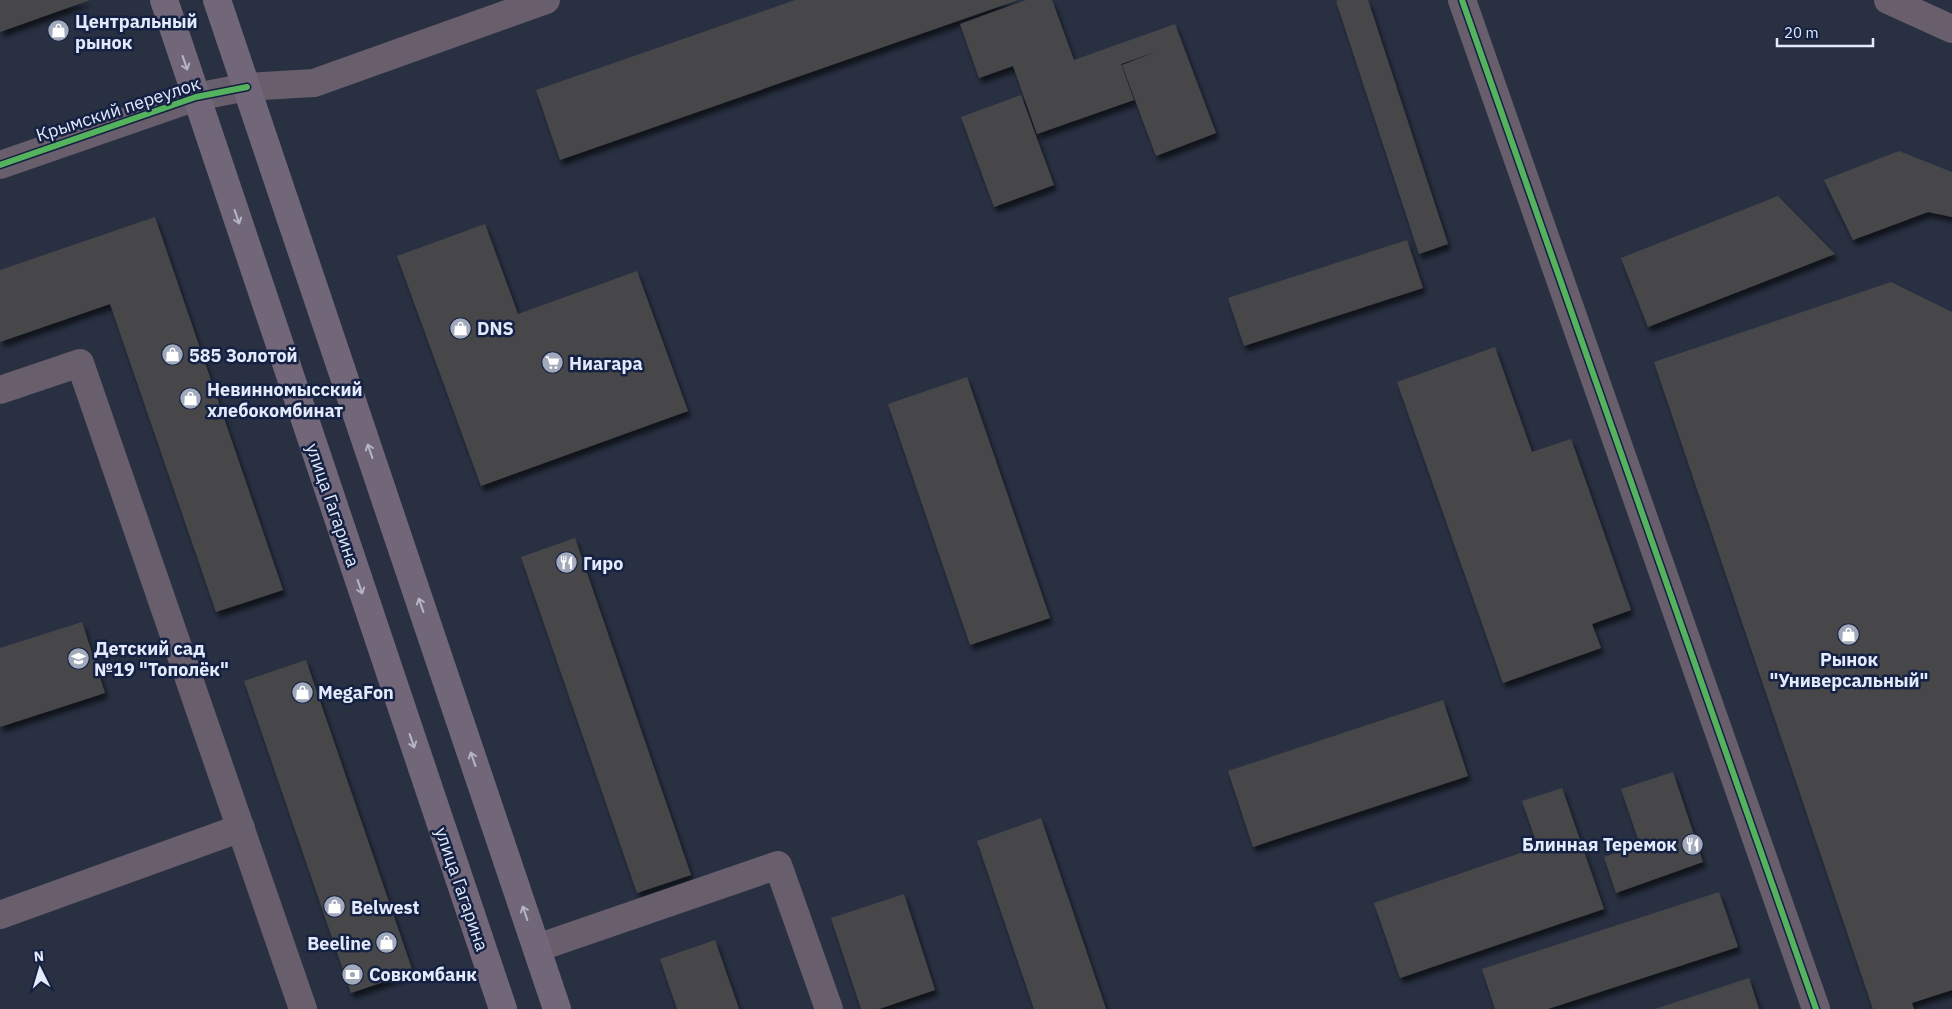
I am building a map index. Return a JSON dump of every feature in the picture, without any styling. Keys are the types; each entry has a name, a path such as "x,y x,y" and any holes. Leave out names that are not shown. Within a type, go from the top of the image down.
{"main road":[{"name":"улица Гагарина","path":"164,0 503,1009"},
{"path":"217,0 557,1009"}],"street":[{"name":"Крымский переулок","path":"0,165 196,97 247,87 314,83 546,0"},
{"path":"1462,0 1816,1009"},
{"path":"1888,0 1952,29"},
{"path":"0,390 80,363 304,1009"},
{"path":"0,915 241,828"},
{"path":"537,948 778,865 829,1009"}],"building":[{"path":"0,0 90,0 0,32"},
{"path":"795,0 1018,0 560,160 536,90"},
{"path":"1026,0 1052,0 1074,60 1175,24 1216,133 1156,156 1122,65 1158,51 1121,64 1134,100 1037,134 1013,66 979,78 960,24"},
{"path":"1368,0 1448,244 1419,254 1336,1"},
{"path":"1021,95 1054,185 994,207 961,117"},
{"path":"1899,151 1952,172 1952,217 1928,212 1853,240 1824,180"},
{"path":"1778,196 1835,254 1648,327 1621,258"},
{"path":"155,217 283,590 216,612 110,304 0,342 0,270"},
{"name":"Ниагара","path":"485,224 518,314 637,271 688,411 481,486 397,256"},
{"path":"1407,240 1423,288 1244,346 1228,298"},
{"name":"Рынок \"Универсальный\"","path":"1891,282 1952,312 1952,990 1912,1003 1914,1009 1873,1009 1654,362"},
{"path":"1495,347 1532,452 1571,439 1631,610 1592,624 1601,648 1503,683 1397,382"},
{"path":"967,377 1050,618 970,645 888,404"},
{"path":"575,538 691,875 637,893 521,557"},
{"path":"82,622 105,693 0,727 0,648"},
{"path":"306,660 413,972 351,993 244,681"},
{"path":"1443,700 1468,776 1253,847 1228,771"},
{"path":"1673,772 1703,862 1616,893 1604,857 1640,845 1621,789"},
{"path":"1562,788 1604,909 1400,978 1374,903 1538,847 1522,801"},
{"path":"1041,818 1106,1009 1034,1009 977,841"},
{"path":"1719,892 1738,947 1548,1009 1495,1009 1482,969"},
{"path":"904,894 935,990 879,1009 861,1009 831,918"},
{"path":"715,940 739,1009 677,1009 660,959"},
{"path":"1749,978 1759,1009 1655,1009"}],"cycle path":[{"path":"1462,0 1816,1009"},
{"path":"0,165 196,97 247,87"}],"place":[{"name":"Центральный рынок","path":"59,31"},
{"name":"DNS","path":"461,328"},
{"name":"585 Золотой","path":"173,355"},
{"name":"Ниагара","path":"553,363"},
{"name":"Невинномысский хлебокомбинат","path":"191,399"},
{"name":"Гиро","path":"567,563"},
{"name":"Рынок \"Универсальный\"","path":"1849,634"},
{"name":"Детский сад №19 \"Тополёк\"","path":"78,658"},
{"name":"MegaFon","path":"302,692"},
{"name":"Блинная Теремок","path":"1693,844"},
{"name":"Belwest","path":"335,907"},
{"name":"Beeline","path":"387,943"},
{"name":"Совкомбанк","path":"353,974"}]}
